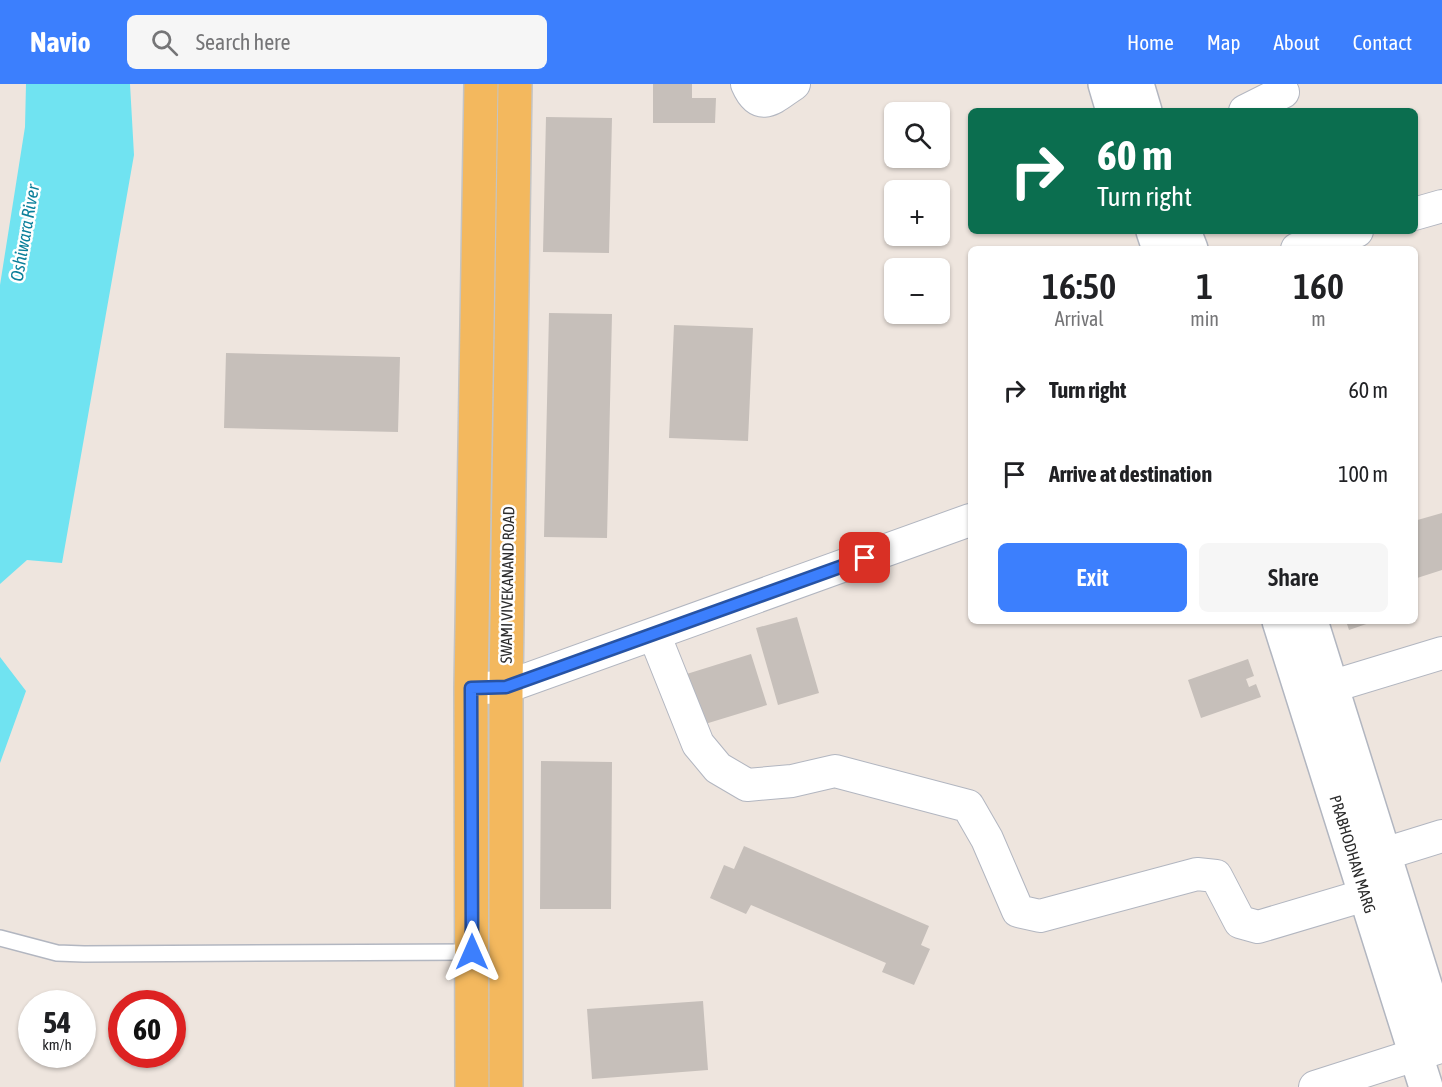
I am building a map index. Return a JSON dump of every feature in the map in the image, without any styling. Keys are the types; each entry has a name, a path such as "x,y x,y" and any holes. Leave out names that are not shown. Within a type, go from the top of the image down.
{"main road":[{"name":"SWAMI VIVEKANAND ROAD","path":"472,1087 471,688 481,84"},
{"name":"SWAMI VIVEKANAND ROAD","path":"506,1087 506,687 515,84"}],"street":[{"path":"747,84 754,98 761,101 770,100 794,84"},
{"path":"1105,84 1112,108"},
{"path":"1137,84 1144,108"},
{"path":"1251,108 1283,92"},
{"path":"1418,213 1442,206"},
{"path":"1307,246 1347,234"},
{"path":"471,688 506,687 968,521"},
{"name":"PRABHODHAN MARG","path":"1282,624 1318,691 1401,858 1433,1047 1426,1087"},
{"path":"1311,624 1318,691 1401,858"},
{"path":"654,634 698,744 718,768 747,785 792,781 835,771 969,807 987,839 1018,911 1040,916 1197,874 1216,876 1240,922 1258,927 1401,858 1442,852"},
{"path":"1318,691 1442,653"},
{"path":"1315,1087 1433,1047"}],"lane":[{"path":"0,938 57,953 84,954 472,952"}],"water":[{"name":"Oshiwara River","path":"26,84 130,84 134,155 62,563 27,560 0,584 0,285 25,127"},
{"path":"0,657 26,691 0,763"}],"building":[{"path":"653,84 692,84 692,98 716,98 715,123 653,123"},
{"path":"546,117 612,118 609,253 543,252"},
{"path":"549,313 612,314 607,538 544,537"},
{"path":"674,325 753,328 748,441 669,438"},
{"path":"226,353 400,357 398,432 224,428"},
{"path":"1442,513 1442,570 1418,578 1418,520"},
{"path":"797,617 819,693 778,705 756,628"},
{"path":"1347,624 1366,624 1349,630"},
{"path":"751,654 767,705 692,728 677,677"},
{"path":"1248,659 1254,676 1246,679 1249,687 1256,684 1261,697 1201,718 1188,680"},
{"path":"541,761 612,762 611,909 540,909"},
{"path":"744,846 929,926 921,945 930,949 914,985 882,972 886,963 751,905 746,914 710,898 724,865 734,869"},
{"path":"703,1001 708,1070 592,1079 587,1009"}],"route":[{"path":"472,952 471,688 506,687 865,558"}]}
